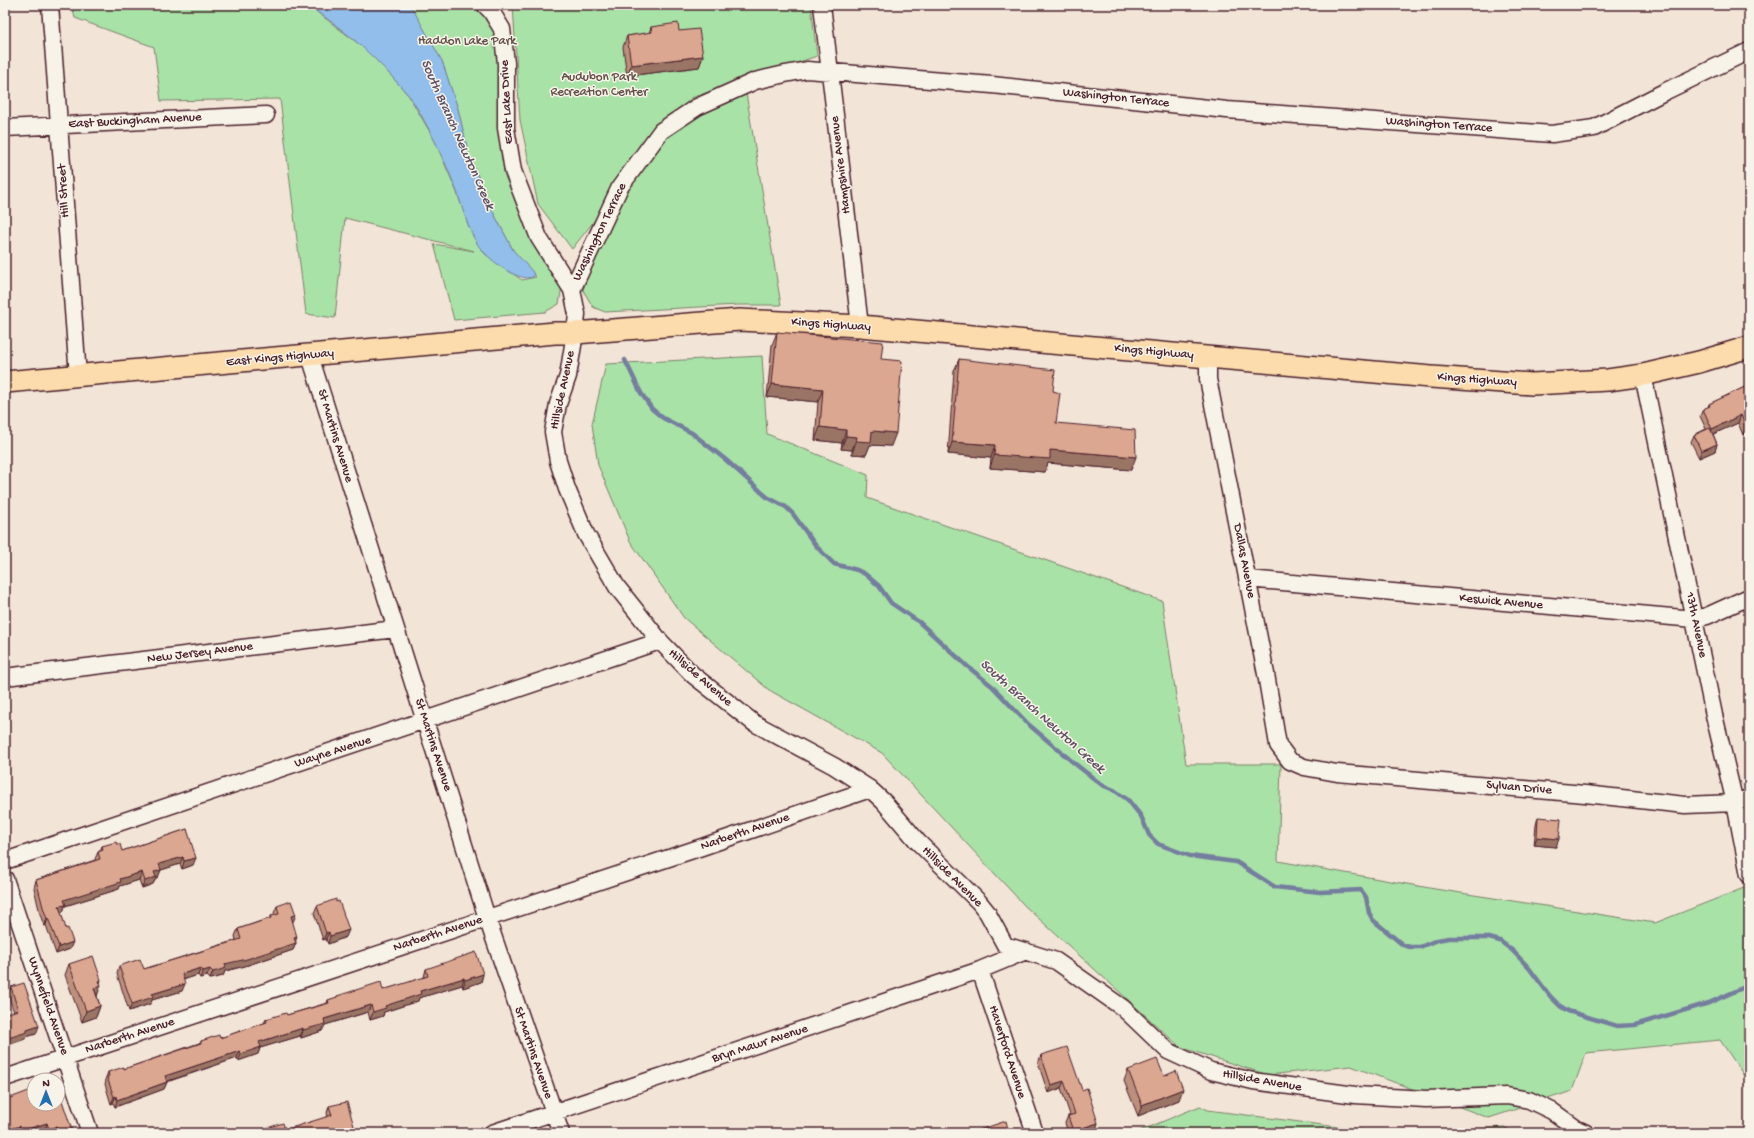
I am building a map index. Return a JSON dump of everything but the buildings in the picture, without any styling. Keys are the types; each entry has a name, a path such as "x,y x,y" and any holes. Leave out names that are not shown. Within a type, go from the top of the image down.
{"main road":[{"name":"Kings Highway","path":"565,332 740,320 860,326 923,333 1208,356 1431,377 1532,384 1608,380 1643,376 1699,362 1749,346"},
{"name":"East Kings Highway","path":"5,382 310,356 565,332"}],"street":[{"name":"Hill Street","path":"50,5 78,376"},
{"name":"East Lake Drive","path":"485,5 491,11 502,29 506,63 506,128 513,171 539,238 572,290 577,314 565,332"},
{"name":"Hampshire Avenue","path":"822,5 860,326"},
{"name":"Washington Terrace","path":"572,290 620,187 661,131 696,108 755,81 807,70 992,85 1227,110 1552,134 1594,128 1749,51"},
{"name":"East Buckingham Avenue","path":"5,128 266,115"},
{"name":"Hillside Avenue","path":"565,332 568,376 558,404 553,432 558,461 567,489 586,534 617,587 660,642 693,675 754,723 834,766 870,789 884,802 918,842 979,902 987,912 1005,945 1056,961 1123,1008 1168,1051 1210,1072 1246,1080 1355,1095 1426,1099 1507,1096 1529,1100 1552,1111 1577,1129 1586,1133"},
{"name":"St Martins Avenue","path":"310,356 487,918 561,1133"},
{"name":"Dallas Avenue","path":"1208,356 1208,379 1248,579 1278,746 1290,761"},
{"name":"13th Avenue","path":"1643,376 1694,619 1742,800 1749,875"},
{"name":"Keswick Avenue","path":"1248,579 1694,619 1707,616 1749,597"},
{"name":"New Jersey Avenue","path":"5,677 395,629"},
{"name":"Wayne Avenue","path":"5,861 660,642"},
{"name":"Sylvan Drive","path":"1290,761 1304,767 1337,773 1585,794 1685,805 1742,800"},
{"name":"Narberth Avenue","path":"5,1078 870,789"},
{"name":"Wynnefield Avenue","path":"5,879 66,1057 90,1133"},
{"name":"Bryn Mawr Avenue","path":"492,1133 980,970 1026,951"},
{"name":"Haverford Avenue","path":"980,970 1034,1133"}],"green space":[{"name":"Haddon Lake Park","path":"72,5 306,5 313,9 372,54 409,96 434,139 456,190 469,227 485,254 522,280 536,277 513,250 491,208 469,155 458,109 442,61 409,5 477,5 498,31 503,131 562,286 559,304 545,312 454,320 434,244 474,251 345,218 335,318 306,314 280,99 161,101 154,47 75,18"},
{"name":"Audubon Park Recreation Center","path":"513,5 811,5 817,56 691,98 572,249 538,204 520,120"},
{"path":"746,93 781,305 738,305 605,312 593,307 583,290 596,250 623,192 666,137 700,112"},
{"path":"762,356 767,434 868,475 867,498 1162,601 1186,764 1281,764 1278,861 1435,889 1655,923 1749,886 1749,1083 1720,1040 1586,1053 1572,1091 1489,1118 1351,1066 1268,1075 1180,1047 1025,906 882,753 769,690 684,618 630,541 598,465 592,424 606,364"},
{"path":"1200,1106 1208,1110 1384,1133 1135,1133"},
{"path":"1504,1127 1515,1133 1431,1133"}],"water":[{"path":"306,5 409,5 414,11 442,61 458,109 469,155 491,208 513,250 532,271 534,275 533,277 526,278 511,273 502,268 482,250 471,232 456,189 441,153 410,97 364,48 341,29"}],"waterway":[{"name":"South Branch Newton Creek","path":"625,360 641,393 652,409 663,418 692,433 726,460 767,497 786,507 793,514 816,546 834,564 857,570 865,574 879,586 891,603 919,622 967,666 992,686 1028,724 1102,785 1114,790 1128,800 1141,816 1149,835 1158,844 1190,856 1236,862 1275,887 1320,892 1361,890 1366,897 1369,913 1373,920 1403,945 1410,947 1420,947 1437,940 1449,938 1489,938 1500,941 1513,951 1529,968 1550,996 1560,1006 1568,1011 1617,1026 1635,1025 1709,1003 1749,985"}]}
